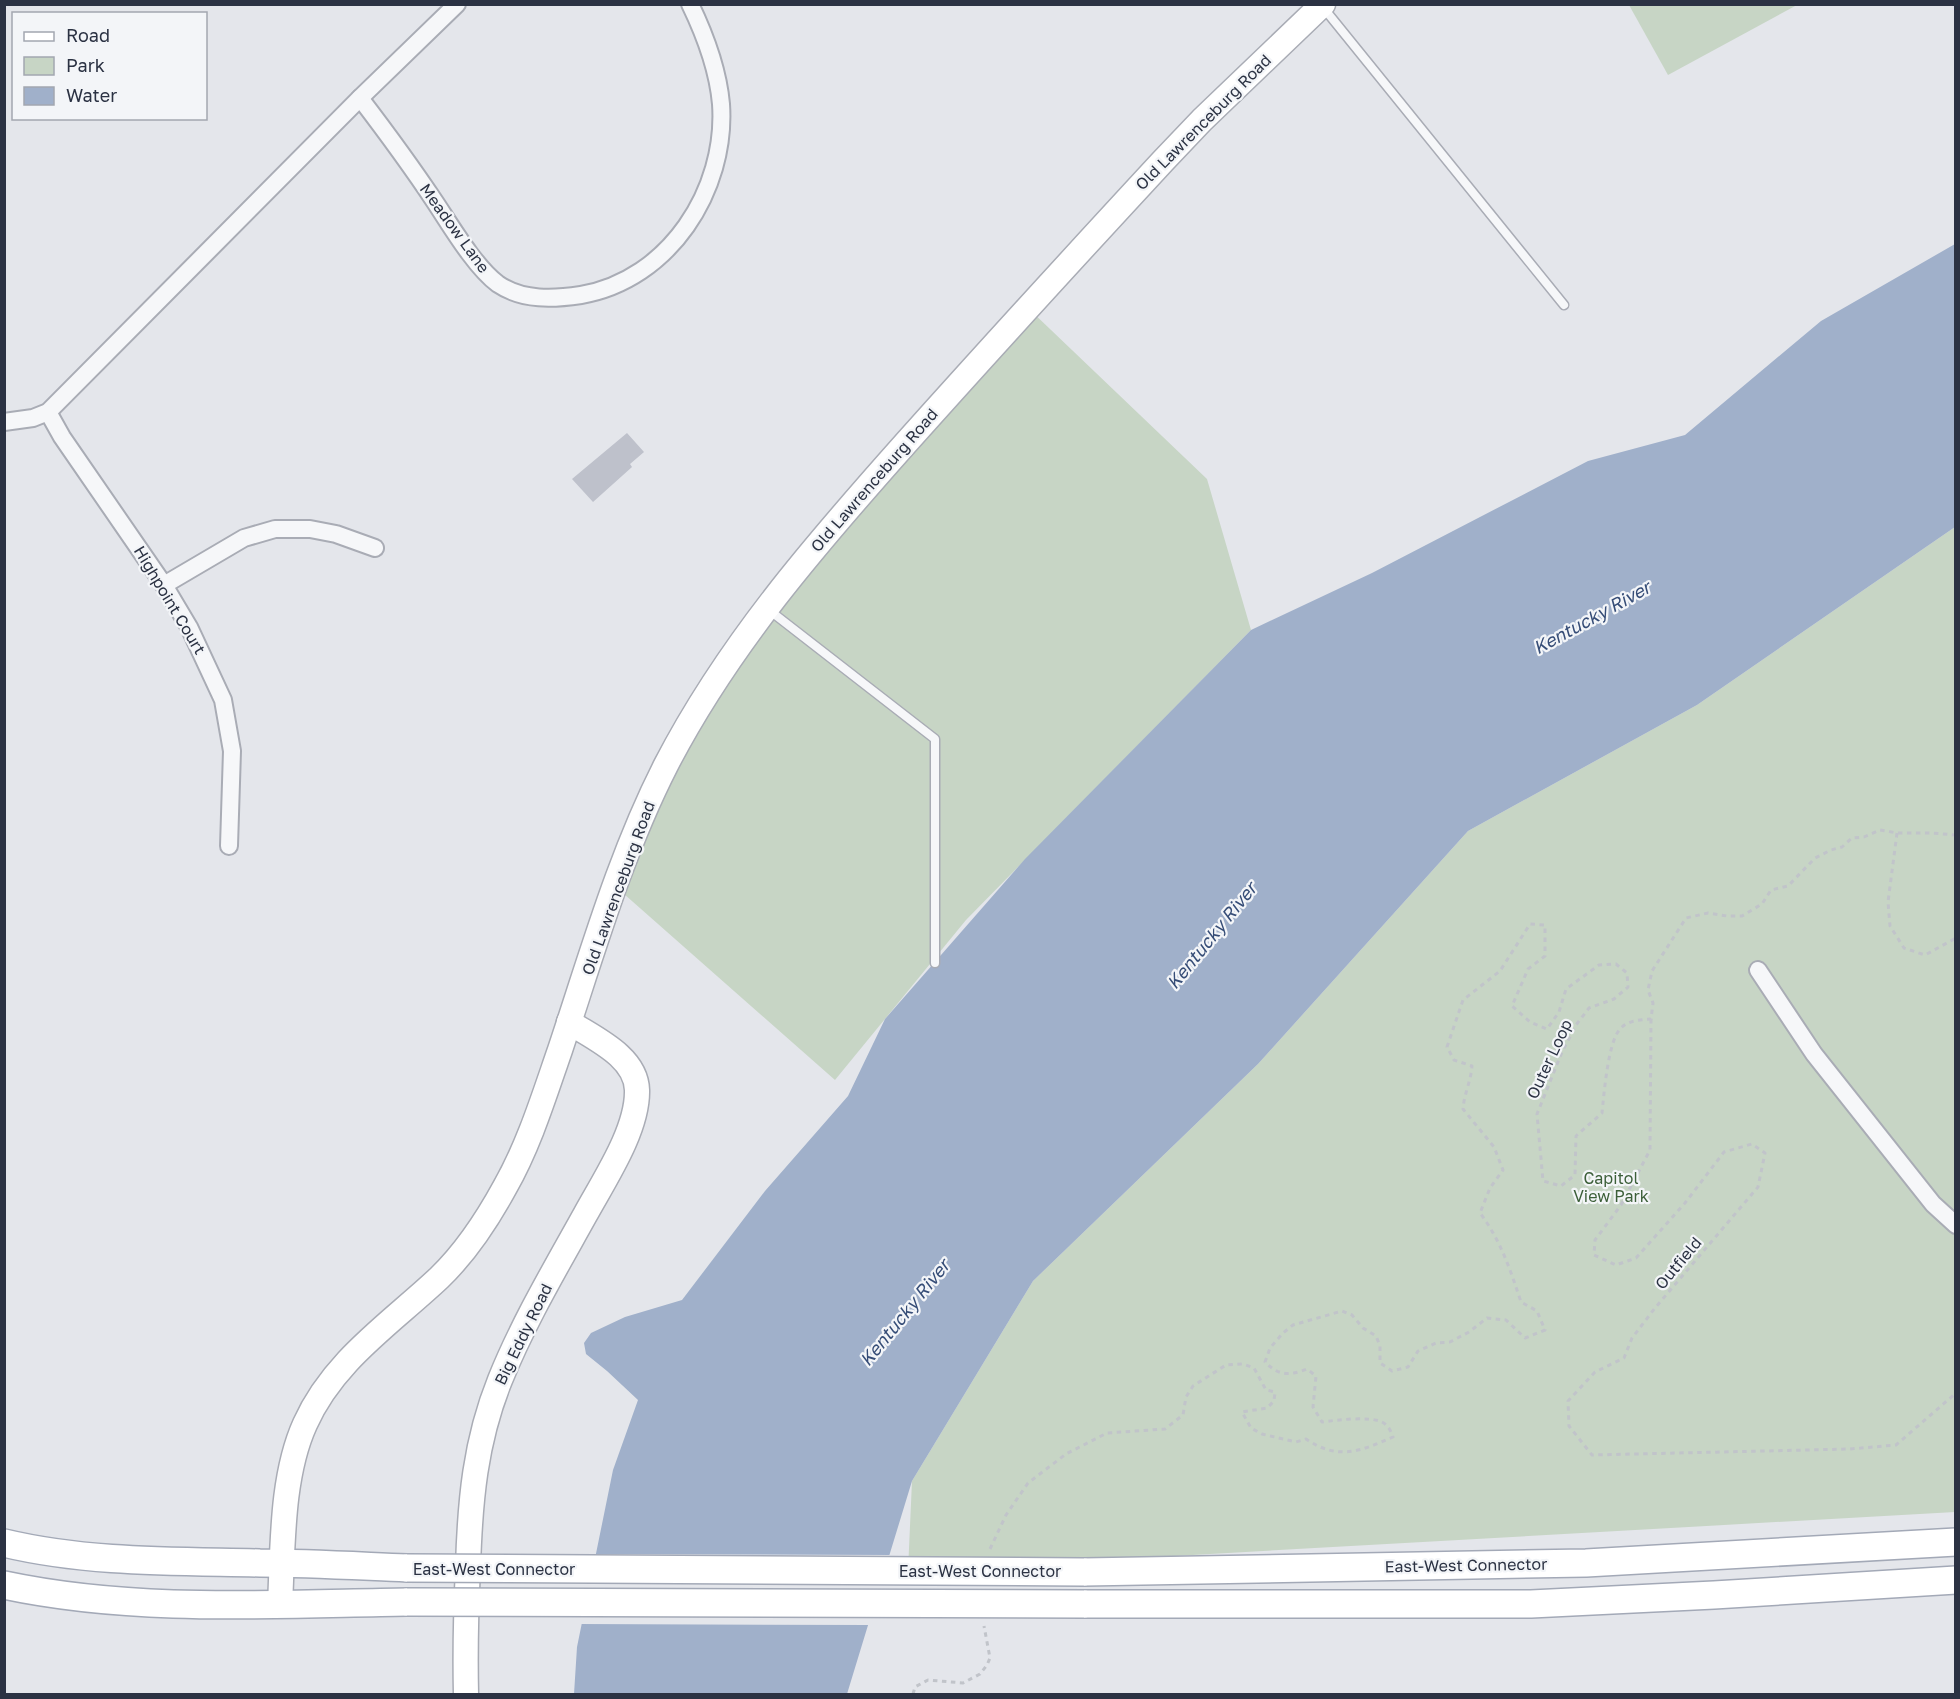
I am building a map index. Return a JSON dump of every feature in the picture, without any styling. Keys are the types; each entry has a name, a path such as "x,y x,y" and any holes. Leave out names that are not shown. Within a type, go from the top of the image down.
{"main road":[{"name":"Old Lawrenceburg Road","path":"280,1604 288,1487 294,1455 304,1426 318,1397 339,1370 363,1344 444,1274 468,1246 507,1185 523,1150 569,1022 618,876 661,775 711,688 767,608 878,475 1163,161 1202,120 1322,5"},
{"name":"Big Eddy Road","path":"466,1695 466,1621 471,1495 480,1440 508,1360 531,1312 624,1141 636,1107 636,1086 629,1067 616,1053 569,1022"},
{"name":"East-West Connector","path":"4,1543 60,1553 121,1559 407,1568 1084,1572 1586,1563 1956,1542"},
{"name":"East-West Connector","path":"4,1585 76,1597 130,1601 280,1604 407,1602 1531,1604 1956,1580"}],"street":[{"path":"4,422 33,418 48,412 458,4"},
{"name":"Meadow Lane","path":"360,99 484,271 499,284 532,297 551,298 607,288 643,270 673,243 699,206 710,183 718,149 721,103 708,46 690,4"},
{"name":"Highpoint Court","path":"48,412 62,437 164,585 189,627 224,700 232,751 229,846"},
{"path":"164,585 244,538 275,529 310,529 336,534 375,548"},
{"path":"1758,970 1814,1054 1933,1204 1956,1225"}],"lane":[{"path":"1322,5 1564,305"},
{"path":"767,608 935,739 935,963"}],"path":[{"path":"1651,1019 1653,1003 1648,990 1652,971 1686,918 1708,913 1727,916 1742,915 1762,904 1771,890 1788,886 1815,858 1842,848 1852,838 1864,837 1880,830 1898,833 1956,835"},
{"path":"1898,833 1888,902 1890,926 1904,948 1925,955 1956,938"},
{"name":"Outer Loop","path":"988,1552 1006,1515 1028,1483 1066,1454 1107,1433 1165,1429 1183,1415 1186,1397 1193,1386 1226,1365 1243,1364 1254,1368 1266,1390 1275,1392 1274,1401 1267,1408 1242,1412 1251,1428 1262,1434 1296,1442 1305,1439 1318,1448 1345,1452 1362,1451 1393,1437 1391,1430 1384,1423 1374,1419 1342,1419 1322,1422 1313,1407 1316,1376 1307,1369 1295,1374 1275,1372 1265,1362 1270,1348 1293,1325 1342,1311 1352,1315 1363,1328 1376,1336 1380,1346 1380,1363 1392,1371 1408,1367 1418,1351 1436,1343 1450,1342 1469,1332 1487,1318 1506,1320 1526,1338 1545,1330 1537,1311 1521,1302 1510,1268 1494,1232 1480,1213 1490,1188 1503,1170 1494,1147 1463,1109 1464,1093 1471,1078 1472,1066 1454,1060 1447,1047 1463,1000 1500,971 1530,924 1545,925 1545,956 1528,969 1512,1006 1530,1022 1547,1029 1559,1012 1566,989 1599,965 1616,964 1627,973 1628,987 1614,999 1589,1008 1576,1025 1562,1052 1538,1114 1543,1181 1561,1186 1575,1175 1576,1136 1602,1113 1606,1071 1618,1030 1630,1021 1651,1019"},
{"name":"Outfield","path":"1651,1019 1650,1150 1621,1205 1595,1240 1594,1255 1616,1265 1636,1258 1685,1203 1724,1152 1752,1144 1765,1153 1758,1187 1655,1308 1632,1338 1624,1358 1595,1372 1568,1401 1569,1426 1592,1455 1827,1450 1896,1445 1956,1393"},
{"path":"913,1695 915,1687 928,1680 963,1683 980,1674 990,1658 984,1623"}],"green space":[{"path":"1629,5 1797,5 1668,75"},
{"path":"1028,308 1207,479 1251,630 966,920 835,1080 607,879 741,651"},
{"name":"Capitol View Park","path":"1955,527 1955,1512 908,1571 912,1481 1033,1281 1258,1064 1468,831 1697,705"}],"water":[{"name":"Kentucky River","path":"1955,244 1955,527 1697,705 1468,831 1258,1064 1033,1281 912,1481 847,1694 574,1694 577,1647 613,1470 638,1400 586,1354 584,1343 591,1333 625,1317 682,1300 765,1191 848,1096 885,1019 1025,859 1251,630 1372,573 1588,461 1685,435 1821,321"}],"pier":[{"path":"593,1554 892,1555 871,1625 579,1624"}],"building":[{"path":"627,433 644,452 630,464 632,467 593,502 572,479"}]}
